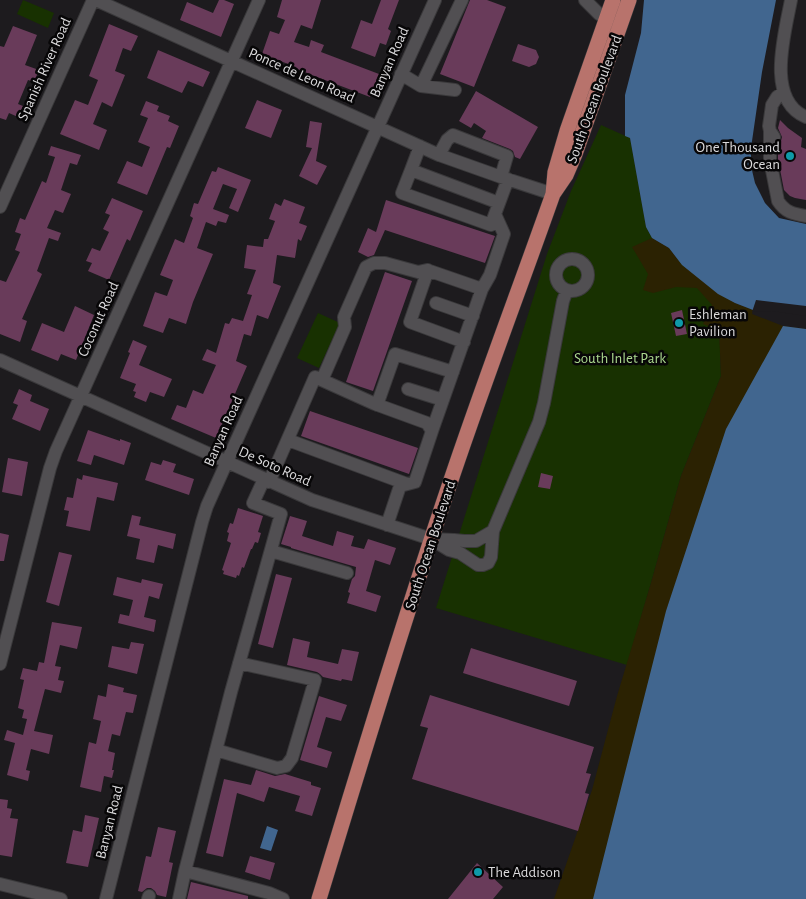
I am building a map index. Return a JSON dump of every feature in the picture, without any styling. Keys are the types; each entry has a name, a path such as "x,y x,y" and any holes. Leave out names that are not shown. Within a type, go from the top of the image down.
{"main road":[{"name":"South Ocean Boulevard","path":"613,0 613,22"},
{"name":"South Ocean Boulevard","path":"319,899 431,539 553,194 555,172 567,131 613,22 629,0"}],"street":[{"name":"Ponce de Leon Road","path":"94,0 440,155 553,194"},
{"name":"Spanish River Road","path":"0,207 94,0"},
{"name":"Coconut Road","path":"0,664 56,451 260,0"},
{"name":"Banyan Road","path":"106,899 207,506 435,0"},
{"path":"421,86 462,0"},
{"path":"584,0 596,12 613,22"},
{"path":"791,0 780,70 784,92 794,110 806,118 806,126"},
{"path":"402,74 421,86 455,90"},
{"path":"784,92 777,96 772,105 769,126 773,135 770,160 778,201 781,207 787,212 806,216"},
{"path":"420,146 402,193 491,224 497,209 507,156 453,135 447,140 440,155"},
{"path":"387,525 400,486 415,482 482,289 490,275 504,234 497,209 411,170"},
{"path":"322,380 345,327 344,317 366,267 374,262 418,272 428,270 482,289"},
{"path":"428,270 410,322 464,342"},
{"path":"431,539 448,550 460,553 478,565 488,562 491,557 493,532 539,422 566,290"},
{"path":"436,303 473,316"},
{"path":"378,405 395,354 453,372"},
{"name":"De Soto Road","path":"0,360 322,504 431,539"},
{"path":"174,898 186,872 239,663 281,514 253,504 288,440 315,377 378,405 427,423 432,431"},
{"path":"408,389 443,400"},
{"path":"288,440 407,484"},
{"path":"431,539 476,541 493,532"},
{"path":"271,551 347,573"},
{"path":"216,750 277,768 286,766 292,758 315,680 239,663"},
{"path":"186,872 269,893 283,899"},
{"path":"0,884 61,899"}],"green space":[{"path":"23,0 54,13 48,28 17,14"},
{"name":"South Inlet Park","path":"601,125 630,138 646,227 652,238 718,294 721,376 681,476 627,665 436,608 547,254 571,191"},
{"path":"318,313 340,323 319,368 297,358"}],"sand":[{"path":"652,238 669,248 682,265 735,303 753,310 752,314 783,326 806,329 806,899 554,899 592,790 617,696 681,476 721,376 719,330 703,324 712,305 697,288 676,287 653,293 643,290 648,274 632,247"}],"water":[{"path":"644,0 776,0 762,72 751,148 751,166 755,183 765,203 779,218 806,224 806,314 772,309 753,310 718,294 682,265 669,248 652,238 646,227 630,138 625,136 625,95 641,33"},
{"path":"783,326 806,329 806,899 593,899 666,611 726,429"},
{"path":"267,826 278,830 271,851 260,848"}],"pier":[{"path":"756,300 806,306 806,316 772,311 752,312"}],"building":[{"path":"219,0 234,4 221,37 180,20 187,2 213,13"},
{"path":"282,0 321,0 312,29 301,25 294,42 309,47 311,40 324,45 321,52 379,74 370,97 262,54 270,31 279,34 285,20 277,17"},
{"path":"381,0 399,0 388,29 391,31 386,45 380,43 375,57 351,48 361,20 372,24"},
{"path":"470,0 487,0 506,7 474,87 440,74"},
{"path":"109,24 138,36 131,51 123,48 115,71 125,75 112,107 102,102 93,124 107,130 99,150 60,134 75,100 88,105 98,80 89,76"},
{"path":"13,26 37,35 25,65 39,70 34,82 28,80 18,104 23,106 18,117 9,113 6,120 0,118 0,46 4,47"},
{"path":"518,44 536,50 539,57 536,64 529,67 512,61"},
{"path":"158,50 210,72 203,87 188,81 182,93 147,78"},
{"path":"476,91 538,127 520,159 515,157 510,149 482,138 486,131 474,123 471,128 459,121"},
{"path":"257,100 282,110 271,138 245,128"},
{"path":"146,101 159,106 157,111 170,116 168,121 179,126 170,148 167,147 147,195 117,183 127,161 142,167 150,147 138,142 148,118 140,115"},
{"name":"One Thousand Ocean","path":"780,120 802,138 801,147 806,149 806,200 790,196 784,190 778,159 778,144 782,137 778,128"},
{"path":"310,121 322,123 316,161 327,166 317,185 299,176 312,148 306,147"},
{"path":"51,146 81,155 77,165 70,163 61,190 71,194 63,213 55,210 47,228 61,233 58,241 49,238 37,271 42,274 22,319 27,321 20,342 0,334 0,280 6,282 20,252 15,250 21,234 15,232 20,218 25,220 42,181 46,183 55,157 48,155"},
{"path":"218,167 251,180 238,212 229,208 237,189 223,184 213,209 229,215 226,223 218,221 216,226 206,222 197,248 213,254 186,324 169,318 163,333 143,326 155,292 167,296 173,280 160,275 175,239 184,243 193,218 190,216 194,203 198,204 212,171 216,172"},
{"path":"112,198 143,211 130,241 127,239 109,280 88,271 92,263 86,261 92,248 100,251 109,232 103,229 110,215 105,213"},
{"path":"284,199 305,207 299,223 307,226 301,241 298,239 295,258 277,255 273,283 281,286 268,319 257,315 251,336 244,334 236,361 247,366 216,438 171,419 177,405 186,408 193,390 203,394 216,365 202,360 207,349 216,353 225,323 229,324 232,318 243,321 252,295 247,294 256,270 244,268 247,245 263,247 264,239 268,239 275,221 269,219 275,203 281,206"},
{"path":"386,200 495,236 485,263 385,230 374,255 368,257 358,252 368,228 376,232"},
{"path":"385,272 412,281 373,391 346,382"},
{"path":"75,306 94,315 76,360 61,354 58,361 31,350 42,323 64,332"},
{"name":"Eshleman Pavilion","path":"682,310 687,334 676,336 671,313"},
{"path":"133,340 147,346 139,365 172,379 164,397 150,392 146,402 134,397 136,392 133,391 136,384 120,378"},
{"path":"19,389 32,395 30,401 49,409 40,431 12,419 18,405 13,403"},
{"path":"310,411 418,448 409,474 301,436"},
{"path":"88,430 131,443 124,465 94,455 91,465 77,461"},
{"path":"8,458 28,462 22,496 2,492"},
{"path":"163,460 176,464 173,472 194,479 189,495 145,480 151,462 161,465"},
{"path":"541,473 553,476 550,489 538,487"},
{"path":"83,475 118,483 114,501 97,497 90,531 66,526 69,511 64,510 67,497 73,498 77,478 82,480"},
{"path":"238,508 263,516 258,532 261,533 258,543 255,542 244,568 242,567 239,576 237,575 236,578 223,574 224,571 222,570 231,543 227,541 229,533 227,532 230,523 233,524"},
{"path":"132,515 141,517 139,525 176,534 173,549 158,545 154,563 136,559 140,539 127,536"},
{"path":"290,516 307,521 302,536 333,546 337,531 354,536 351,546 364,549 368,539 396,548 390,565 375,560 366,591 381,596 376,612 347,603 350,593 348,592 352,579 355,576 356,567 281,544"},
{"path":"0,533 9,535 4,561 0,561"},
{"path":"59,552 72,555 59,606 46,602"},
{"path":"276,574 292,578 273,648 258,644"},
{"path":"117,577 141,583 142,579 163,584 159,599 149,596 144,617 156,620 154,632 118,623 120,614 129,616 133,600 113,595"},
{"path":"52,622 82,627 77,649 60,645 55,666 61,667 58,680 64,681 61,693 45,689 34,731 53,735 49,754 31,749 26,770 30,771 28,781 7,775 15,743 4,740 7,730 23,735 27,719 22,718 24,710 18,708 24,680 20,679 23,668 37,671 39,662 44,663"},
{"path":"293,638 310,642 307,657 338,664 342,649 359,652 352,681 342,679 341,681 323,677 317,672 287,665"},
{"path":"131,642 144,644 137,674 108,667 112,646 129,649"},
{"path":"471,648 577,681 569,706 463,673"},
{"path":"108,684 124,688 123,692 137,695 133,713 126,712 120,736 112,734 108,751 115,753 112,770 114,770 112,778 104,776 101,792 80,787 89,742 96,744 101,721 93,719 98,695 106,697"},
{"path":"430,695 594,747 586,773 591,774 585,793 589,794 578,831 412,779 428,728 420,726"},
{"path":"319,696 347,705 341,721 326,717 317,747 332,752 327,768 300,760"},
{"path":"256,770 275,776 285,774 311,782 311,785 321,788 312,816 295,811 300,796 269,787 264,802 237,793 223,857 206,853 224,779 251,785"},
{"path":"0,799 8,800 7,808 12,809 10,818 18,819 12,857 0,855"},
{"path":"85,815 99,818 88,867 66,863 73,830 82,832"},
{"path":"158,827 176,831 169,862 173,863 166,897 157,895 151,888 147,888 142,892 138,891 146,856 151,857"},
{"path":"250,856 275,863 270,880 245,872"},
{"name":"The Addison","path":"477,863 503,887 493,899 448,899"},
{"path":"191,882 248,896 248,899 187,899"}],"place":[{"name":"One Thousand Ocean","path":"790,156"},
{"name":"Eshleman Pavilion","path":"679,323"},
{"name":"The Addison","path":"478,872"}]}
